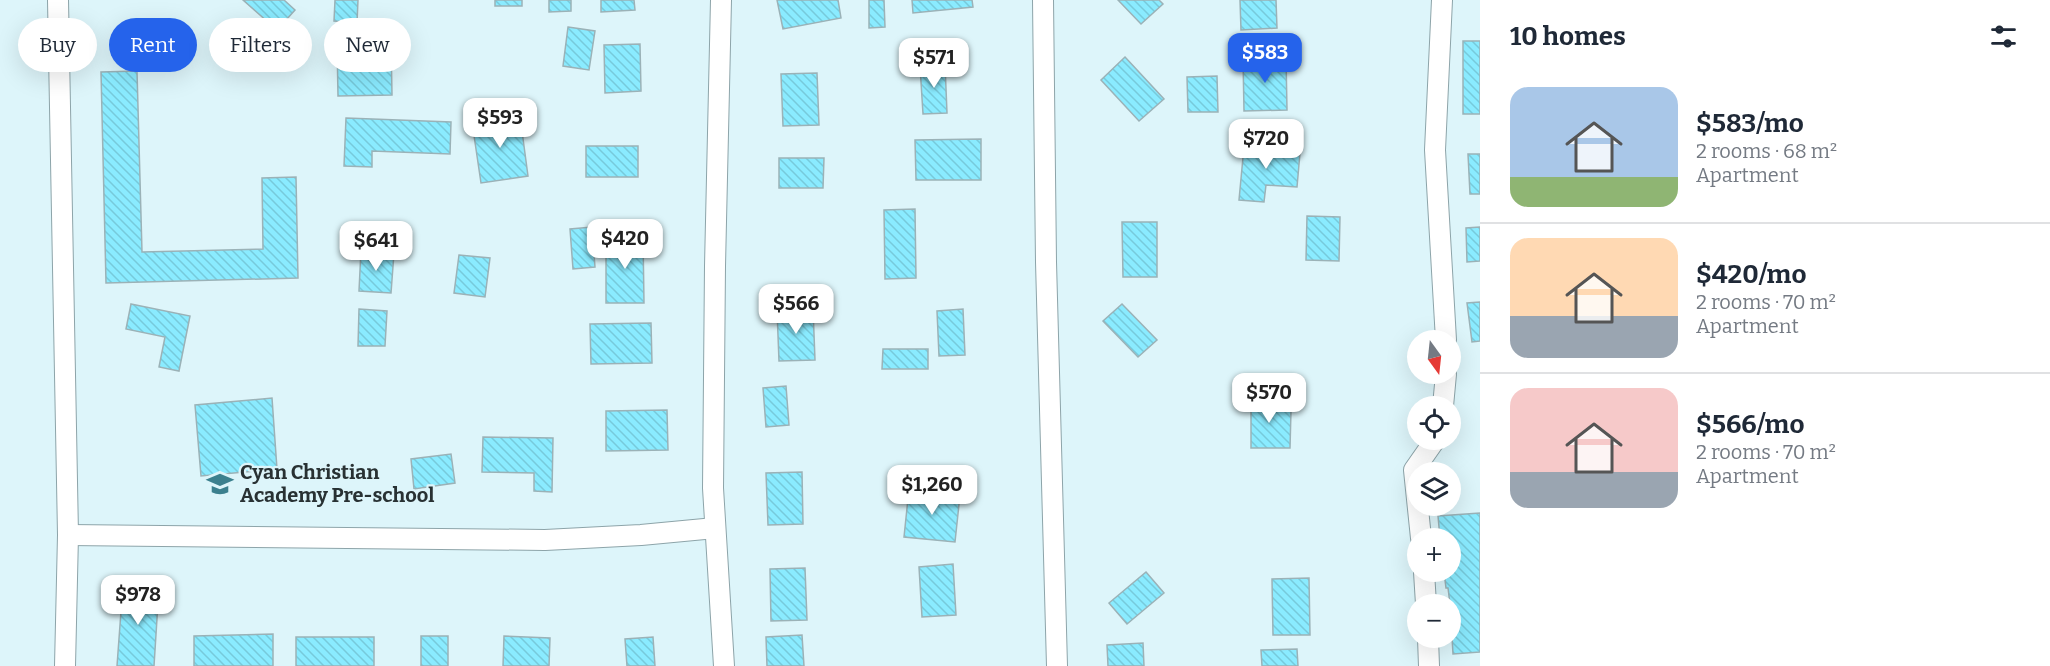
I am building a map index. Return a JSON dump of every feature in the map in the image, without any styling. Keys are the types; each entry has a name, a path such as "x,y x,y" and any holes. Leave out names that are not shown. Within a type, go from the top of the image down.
{"street":[{"path":"58,0 68,535 65,666"},
{"path":"721,0 713,488 724,666"},
{"path":"1043,0 1046,261 1057,666"},
{"path":"1442,0 1435,150 1445,330"},
{"path":"1419,528 1414,470 1428,450"},
{"path":"68,535 545,540 715,528"},
{"path":"1428,648 1429,666"}],"building":[{"path":"243,0 284,0 295,10 288,18 263,18"},
{"path":"335,0 358,0 357,18 334,18"},
{"path":"495,0 522,0 522,6 495,6"},
{"path":"549,0 571,0 571,11 549,12"},
{"path":"601,0 634,0 635,10 601,12"},
{"path":"777,0 838,0 841,18 783,29"},
{"path":"869,0 884,0 885,27 869,28"},
{"path":"912,0 972,0 973,7 913,13"},
{"path":"1118,0 1159,0 1163,4 1141,24"},
{"path":"1240,0 1276,0 1277,28 1241,30"},
{"path":"568,27 595,31 589,70 563,66"},
{"path":"1463,41 1480,41 1480,114 1463,114"},
{"path":"640,44 641,91 605,93 604,45"},
{"path":"1125,57 1164,99 1139,121 1101,80"},
{"path":"1286,57 1287,110 1244,111 1243,59"},
{"path":"945,64 947,113 923,114 920,66"},
{"path":"101,72 137,72 142,252 263,249 262,178 296,177 298,278 106,283"},
{"path":"338,72 392,72 392,95 338,96"},
{"path":"817,73 819,125 783,126 781,74"},
{"path":"1217,76 1218,112 1188,112 1187,77"},
{"path":"520,116 528,176 481,183 472,122"},
{"path":"346,118 451,122 450,154 372,151 372,167 344,166"},
{"path":"1245,136 1261,137 1260,150 1300,153 1297,187 1266,185 1264,202 1239,200"},
{"path":"981,139 981,180 916,180 915,140"},
{"path":"586,146 638,146 638,177 586,177"},
{"path":"1468,154 1480,154 1480,194 1470,194"},
{"path":"779,158 824,158 823,188 779,188"},
{"path":"915,209 916,278 885,279 884,210"},
{"path":"1307,216 1340,217 1339,261 1306,260"},
{"path":"1122,222 1157,222 1157,277 1123,277"},
{"path":"592,227 595,267 573,269 570,229"},
{"path":"1480,227 1480,261 1467,262 1466,228"},
{"path":"643,236 644,303 606,303 606,237"},
{"path":"361,250 394,253 391,293 359,291"},
{"path":"459,255 490,258 485,297 454,293"},
{"path":"1480,302 1480,341 1472,342 1467,303"},
{"path":"131,304 190,316 179,371 159,367 165,337 126,329"},
{"path":"1122,304 1157,340 1138,357 1103,321"},
{"path":"813,308 815,360 779,361 777,310"},
{"path":"359,309 387,311 385,346 358,346"},
{"path":"963,309 965,355 939,356 937,311"},
{"path":"651,323 652,363 591,364 590,324"},
{"path":"883,349 928,349 928,369 882,369"},
{"path":"786,386 789,425 766,427 763,388"},
{"path":"1251,396 1274,396 1274,411 1291,411 1290,448 1251,448"},
{"path":"272,398 277,469 201,476 195,405"},
{"path":"667,410 668,450 606,451 606,411"},
{"path":"483,437 553,438 552,492 534,491 534,473 482,472"},
{"path":"451,454 455,483 414,489 411,459"},
{"path":"802,472 803,524 768,525 766,473"},
{"path":"909,489 960,495 955,542 904,537"},
{"path":"1480,513 1480,652 1453,654 1453,648 1461,648 1461,594 1449,594 1445,582 1461,582 1461,528 1439,528 1438,516"},
{"path":"953,564 956,615 922,617 919,567"},
{"path":"805,568 807,620 771,621 770,569"},
{"path":"1146,572 1164,593 1127,624 1109,603"},
{"path":"1309,578 1310,635 1273,635 1272,579"},
{"path":"123,584 159,587 154,666 117,666"},
{"path":"273,634 273,666 194,666 194,636"},
{"path":"802,635 804,666 767,666 766,637"},
{"path":"421,636 448,636 448,666 421,666"},
{"path":"504,636 550,638 549,666 503,666"},
{"path":"296,637 374,637 374,666 296,666"},
{"path":"653,637 655,666 627,666 625,639"},
{"path":"1143,643 1144,666 1108,666 1107,645"},
{"path":"1297,649 1298,666 1262,666 1261,650"}],"place":[{"name":"Cyan Christian Academy Pre-school","path":"220,484"}]}
